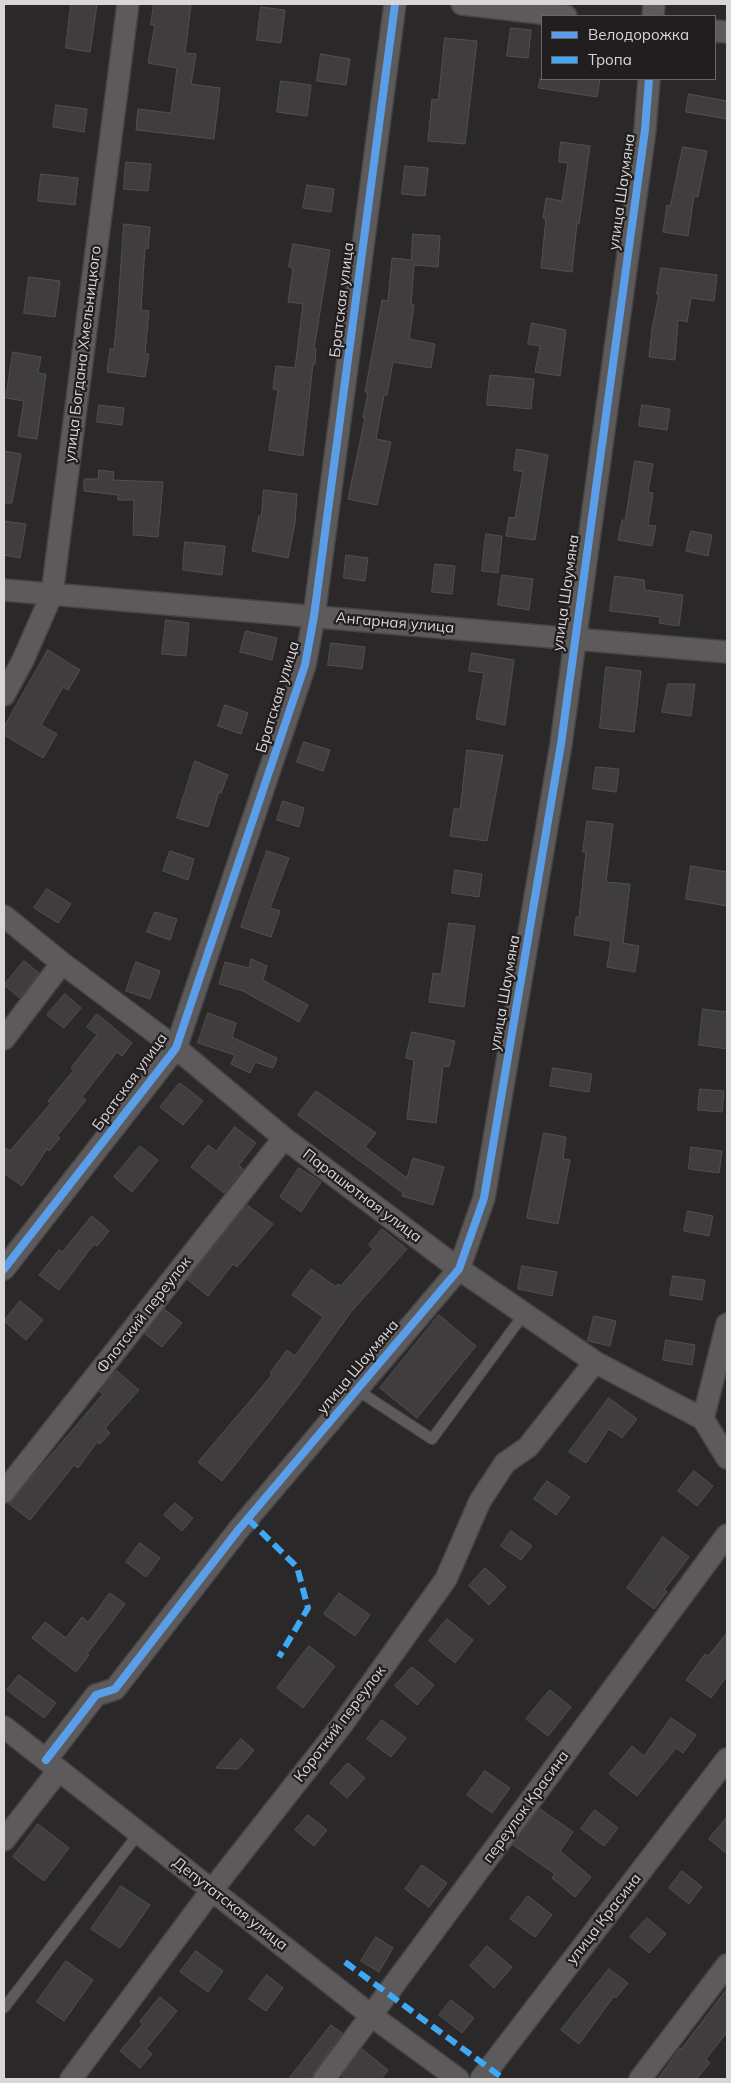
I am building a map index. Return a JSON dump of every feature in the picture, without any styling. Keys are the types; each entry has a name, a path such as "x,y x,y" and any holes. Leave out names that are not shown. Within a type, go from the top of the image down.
{"street":[{"name":"улица Богдана Хмельницкого","path":"4,695 23,660 52,594 128,4"},
{"name":"Братская улица","path":"4,1269 176,1048 305,665 314,616 394,4"},
{"path":"462,4 557,15"},
{"name":"улица Шаумяна","path":"4,1840 96,1695 115,1689 239,1529 459,1269 484,1198 561,744 645,130 649,80"},
{"name":"Ангарная улица","path":"4,590 727,652"},
{"name":"Парашютная улица","path":"4,916 62,963 176,1048 284,1138 459,1269 595,1362 703,1419"},
{"path":"4,1039 62,963"},
{"name":"Флотский переулок","path":"4,1492 284,1138"},
{"path":"727,1324 703,1419 727,1458"},
{"name":"Короткий переулок","path":"71,2079 212,1890 341,1726 446,1579 480,1501 505,1463 528,1447 595,1362"},
{"name":"переулок Красина","path":"324,2079 727,1535"},
{"name":"Депутатская улица","path":"4,1727 372,2016 458,2079"},
{"name":"улица Красина","path":"481,2079 727,1759"},
{"path":"640,2079 727,1965"}],"lane":[{"path":"357,1390 432,1439 524,1314"},
{"path":"4,2008 139,1833"}],"building":[{"path":"71,4 97,4 90,52 66,48"},
{"path":"154,4 191,4 185,53 196,54 191,84 220,88 214,139 136,130 138,109 171,113 177,68 148,63 155,25 151,25"},
{"path":"261,7 285,10 281,43 257,40"},
{"path":"511,28 531,30 528,58 507,56"},
{"path":"445,38 477,41 465,144 428,141 432,99 438,100"},
{"path":"321,54 350,59 346,85 317,81"},
{"path":"540,79 600,80 597,97 539,88"},
{"path":"281,81 311,85 307,116 277,112"},
{"path":"689,94 727,101 727,119 686,112"},
{"path":"56,105 87,109 84,132 53,127"},
{"path":"561,142 590,146 579,224 577,223 572,272 541,268 546,218 543,218 546,198 562,201 568,163 559,162"},
{"path":"683,147 707,151 698,197 694,196 688,236 663,232 667,205 670,206"},
{"path":"126,162 151,164 148,191 124,189"},
{"path":"405,166 428,168 425,196 402,194"},
{"path":"41,174 78,178 75,205 38,201"},
{"path":"307,185 334,189 331,212 303,208"},
{"path":"124,224 150,227 148,249 145,248 141,310 149,311 145,354 149,354 145,377 107,372 110,349 114,349"},
{"path":"413,234 440,236 438,267 414,265 411,304 414,305 409,339 435,344 431,368 393,362 387,395 384,395 376,439 391,442 377,505 348,499 365,418 363,418 368,392 365,392 382,300 388,301 392,258 411,260"},
{"path":"293,244 330,250 314,349 316,349 315,364 313,364 303,456 269,450 278,390 273,389 276,366 295,368 303,304 288,302 293,268 289,267"},
{"path":"661,268 717,275 714,301 691,298 687,322 678,320 675,360 649,357"},
{"path":"29,277 60,281 55,317 24,313"},
{"path":"532,323 566,330 560,376 535,372 540,346 528,344"},
{"path":"13,352 41,357 38,373 46,374 37,439 18,436 24,401 6,398"},
{"path":"490,375 534,379 531,409 487,405"},
{"path":"99,405 124,408 122,425 97,422"},
{"path":"642,405 670,409 667,430 639,426"},
{"path":"517,449 548,455 535,540 506,536 509,517 515,518 523,472 514,470"},
{"path":"4,451 21,454 12,503 4,503"},
{"path":"635,461 653,464 648,492 653,493 648,525 656,526 652,546 618,540 622,520 625,520"},
{"path":"99,470 114,472 113,480 163,482 158,537 133,535 134,500 118,500 118,495 84,491 84,479 98,479"},
{"path":"264,490 297,494 295,523 288,558 252,551 259,516 261,516"},
{"path":"4,521 26,524 20,558 4,555"},
{"path":"691,531 712,535 708,556 686,551"},
{"path":"486,534 502,536 498,573 482,571"},
{"path":"185,542 225,546 222,575 183,570"},
{"path":"346,555 368,558 365,581 344,578"},
{"path":"435,564 455,566 452,594 432,592"},
{"path":"502,575 533,579 529,610 498,605"},
{"path":"615,576 644,580 645,590 683,595 679,626 659,623 660,617 610,611"},
{"path":"166,620 189,623 186,656 162,654"},
{"path":"246,631 277,638 272,660 240,652"},
{"path":"331,643 365,647 362,669 328,665"},
{"path":"48,650 80,670 68,690 63,687 41,725 57,734 43,758 4,735 4,727"},
{"path":"472,653 514,660 505,725 476,719 484,673 469,671"},
{"path":"606,667 641,671 634,732 600,728"},
{"path":"668,684 695,684 691,716 662,712"},
{"path":"225,705 248,713 241,734 218,726"},
{"path":"304,742 330,750 323,771 297,762"},
{"path":"467,750 503,755 487,841 450,836 454,809 460,809"},
{"path":"195,761 228,775 221,793 219,792 208,827 177,818"},
{"path":"596,767 619,769 616,792 593,789"},
{"path":"283,801 304,808 299,827 277,820"},
{"path":"587,821 613,824 606,882 630,884 623,943 639,946 635,972 607,967 611,941 574,935 576,917 579,917 586,852 583,852"},
{"path":"170,851 194,859 188,880 163,871"},
{"path":"267,851 289,858 270,908 280,911 271,937 241,927"},
{"path":"691,866 727,872 727,906 686,899"},
{"path":"455,870 482,874 479,897 452,893"},
{"path":"47,889 71,904 58,923 34,908"},
{"path":"155,912 177,919 170,940 147,932"},
{"path":"449,923 475,926 464,1007 429,1002 433,973 441,974"},
{"path":"251,959 267,966 263,980 308,1005 299,1022 243,991 219,984 225,962 249,968"},
{"path":"24,961 39,973 20,998 4,985"},
{"path":"136,962 160,971 150,999 126,991"},
{"path":"65,994 81,1008 64,1028 47,1015"},
{"path":"703,1009 727,1012 727,1049 699,1045"},
{"path":"208,1013 236,1023 232,1037 277,1058 273,1068 255,1062 250,1073 231,1064 235,1055 198,1043"},
{"path":"97,1014 132,1043 122,1056 117,1052 82,1097 86,1100 57,1136 60,1138 49,1151 47,1149 22,1186 4,1173 4,1147 10,1151 51,1103 48,1101 74,1070 71,1068 97,1035 87,1027"},
{"path":"412,1032 455,1041 449,1067 443,1066 436,1123 407,1119 414,1060 406,1058"},
{"path":"553,1068 592,1074 589,1092 550,1086"},
{"path":"180,1083 203,1101 183,1125 160,1107"},
{"path":"700,1089 724,1091 722,1112 698,1110"},
{"path":"316,1091 376,1133 365,1147 407,1178 413,1158 444,1167 433,1205 402,1196 403,1193 298,1115"},
{"path":"235,1127 256,1143 239,1165 243,1169 224,1193 191,1167 208,1145 216,1151"},
{"path":"544,1133 566,1137 563,1159 570,1160 558,1224 527,1218"},
{"path":"140,1146 158,1160 132,1192 114,1177"},
{"path":"691,1147 722,1151 719,1173 689,1169"},
{"path":"299,1168 321,1182 301,1212 280,1197"},
{"path":"247,1205 273,1224 237,1267 233,1264 208,1296 188,1280"},
{"path":"688,1211 713,1216 709,1236 684,1231"},
{"path":"92,1216 109,1231 97,1246 94,1244 59,1290 39,1275 59,1250 62,1252"},
{"path":"382,1229 407,1249 351,1312 294,1391 222,1481 198,1462 272,1375 270,1373 287,1350 295,1356 323,1317 292,1295 311,1269 336,1287 338,1284 341,1286 373,1249 369,1245"},
{"path":"522,1266 557,1272 552,1296 518,1289"},
{"path":"673,1276 705,1280 702,1300 670,1295"},
{"path":"20,1301 43,1320 26,1340 4,1321"},
{"path":"164,1309 182,1323 162,1347 145,1334"},
{"path":"439,1315 476,1346 417,1418 380,1388"},
{"path":"594,1316 616,1321 610,1346 588,1341"},
{"path":"666,1340 695,1345 692,1365 663,1360"},
{"path":"117,1371 139,1390 105,1428 110,1433 100,1444 97,1442 78,1468 74,1465 30,1520 9,1504 103,1394 99,1391"},
{"path":"609,1398 637,1419 622,1438 609,1429 586,1463 569,1452"},
{"path":"694,1471 713,1486 697,1506 678,1491"},
{"path":"547,1481 570,1497 556,1515 534,1499"},
{"path":"175,1503 193,1518 182,1531 164,1515"},
{"path":"511,1531 532,1546 521,1560 501,1546"},
{"path":"663,1537 689,1557 664,1590 667,1592 654,1609 627,1588"},
{"path":"140,1543 160,1558 146,1577 126,1562"},
{"path":"485,1568 506,1587 489,1605 469,1586"},
{"path":"110,1593 125,1604 87,1654 89,1655 76,1672 32,1638 45,1622 66,1638 82,1617 88,1622"},
{"path":"339,1593 370,1615 355,1636 324,1614"},
{"path":"447,1619 473,1640 455,1663 429,1641"},
{"path":"727,1633 727,1676 711,1698 686,1680 705,1654 708,1656"},
{"path":"309,1646 335,1666 303,1708 277,1688"},
{"path":"412,1667 434,1685 417,1705 395,1686"},
{"path":"19,1675 56,1703 44,1718 7,1690"},
{"path":"550,1690 571,1707 548,1736 526,1719"},
{"path":"671,1718 696,1735 683,1753 676,1748 637,1796 609,1774 632,1746 644,1756"},
{"path":"382,1720 406,1738 391,1757 367,1739"},
{"path":"241,1739 254,1750 238,1769 216,1768"},
{"path":"348,1763 365,1778 347,1798 330,1783"},
{"path":"485,1771 510,1788 492,1813 467,1795"},
{"path":"540,1809 573,1832 560,1851 591,1877 575,1897 552,1878 555,1874 513,1845"},
{"path":"595,1810 618,1828 604,1846 581,1829"},
{"path":"308,1815 327,1830 314,1846 295,1830"},
{"path":"727,1817 727,1854 709,1839"},
{"path":"38,1824 69,1848 44,1881 13,1857"},
{"path":"422,1865 447,1883 429,1907 405,1889"},
{"path":"682,1871 702,1887 689,1904 669,1888"},
{"path":"121,1886 150,1905 120,1948 91,1929"},
{"path":"528,1896 552,1915 535,1937 510,1919"},
{"path":"647,1918 666,1934 649,1953 630,1937"},
{"path":"376,1937 393,1948 379,1972 361,1961"},
{"path":"487,1946 512,1967 494,1988 470,1966"},
{"path":"196,1951 223,1971 208,1992 180,1972"},
{"path":"66,1961 93,1980 64,2021 37,2002"},
{"path":"609,1969 628,1983 616,1998 614,1996 579,2044 561,2030"},
{"path":"267,1975 283,1988 266,2011 249,1999"},
{"path":"727,1989 727,2032 706,2059 710,2063 696,2079 658,2079 680,2048"},
{"path":"160,1997 177,2011 146,2049 152,2054 140,2068 120,2051 143,2024 140,2022"},
{"path":"451,2000 474,2018 462,2033 439,2015"},
{"path":"331,2025 342,2033 311,2079 289,2079"},
{"path":"362,2049 388,2070 381,2079 346,2079 342,2076"}],"marked path":[{"path":"248,1519 297,1567 308,1608 279,1657"},
{"path":"345,1962 504,2079"}],"cycle path":[{"path":"4,1269 176,1048 305,665 314,616 395,4"},
{"path":"46,1760 96,1695 115,1689 239,1529 459,1269 484,1198 561,744 645,130 649,80"}]}
